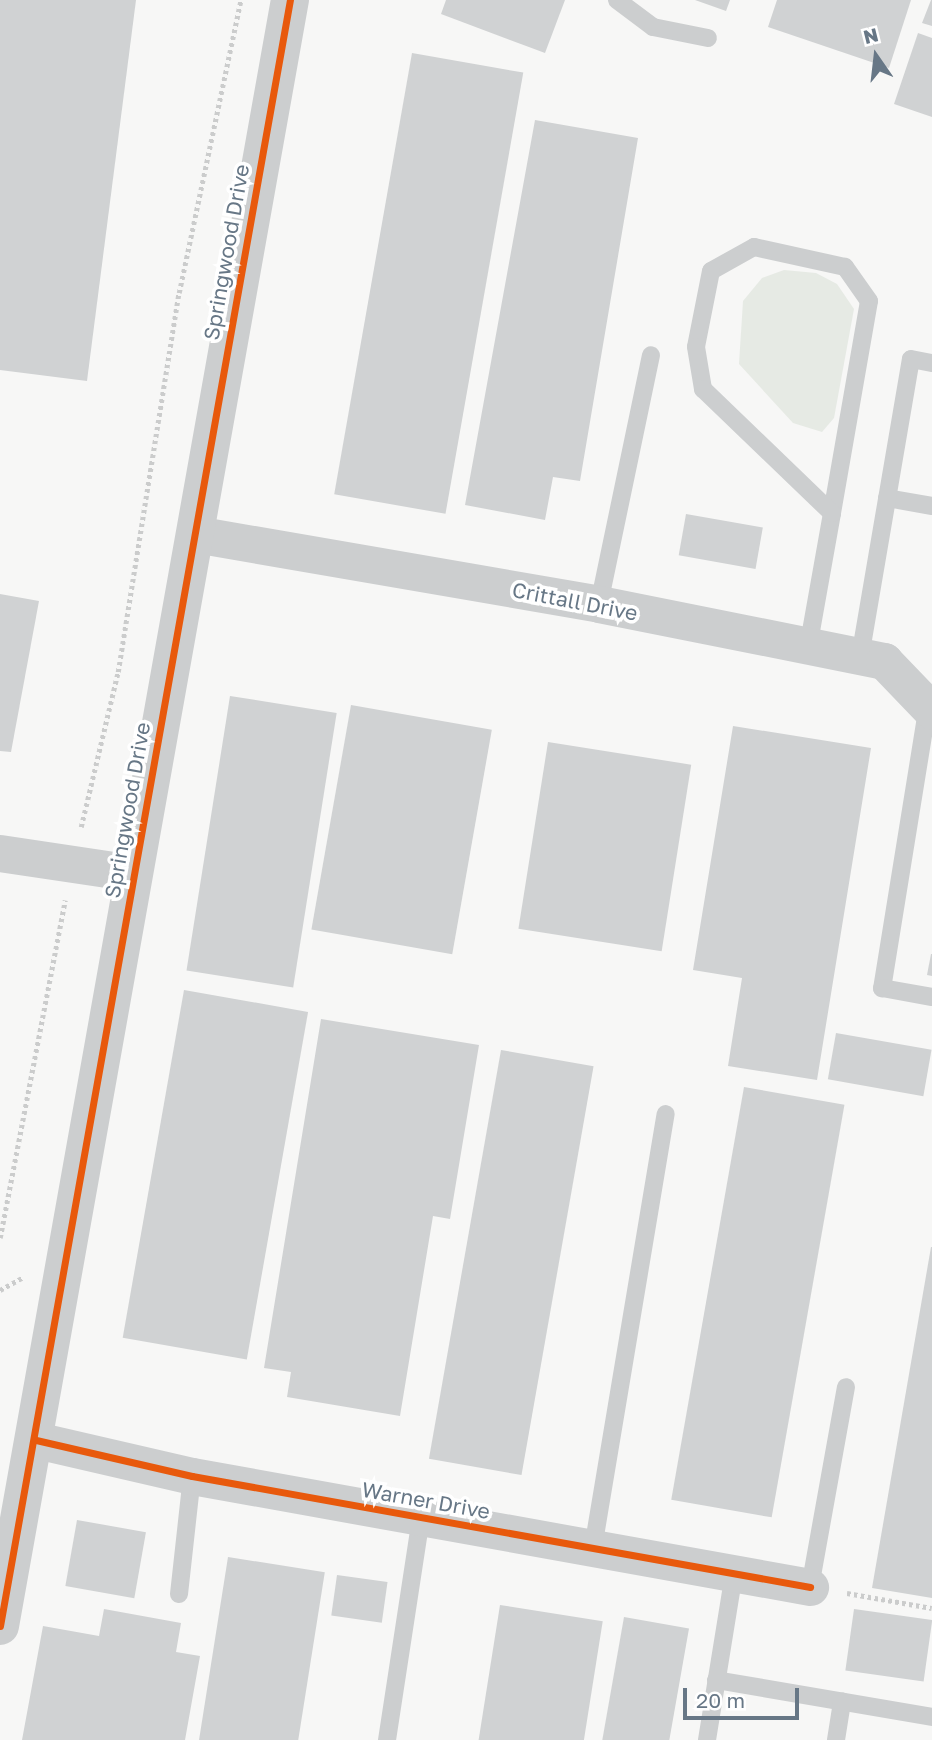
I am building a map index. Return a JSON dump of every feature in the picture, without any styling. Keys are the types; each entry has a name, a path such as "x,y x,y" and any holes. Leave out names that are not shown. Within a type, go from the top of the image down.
{"street":[{"name":"Springwood Drive","path":"0,1626 6,1543 36,1440 290,0"},
{"name":"Crittall Drive","path":"195,534 599,604 808,648 884,661 929,711"},
{"path":"0,853 72,866 134,873"},
{"name":"Warner Drive","path":"36,1440 192,1476 810,1587"}],"lane":[{"path":"617,0 653,27 708,38"},
{"path":"808,648 832,513 869,301 845,267 754,247 711,271 696,347 704,390 832,513"},
{"path":"599,604 651,355"},
{"path":"860,657 911,359 932,363"},
{"path":"887,498 932,506"},
{"path":"929,711 882,988 932,997"},
{"path":"593,1548 666,1114"},
{"path":"810,1587 846,1387"},
{"path":"179,1594 192,1476"},
{"path":"387,1740 421,1517"},
{"path":"707,1740 734,1573"},
{"path":"716,1680 932,1717"},
{"path":"836,1740 842,1701"}],"path":[{"path":"0,1238 72,866 118,673 179,293 242,0"},
{"path":"810,1587 932,1608"}],"shaded area":[{"path":"784,270 816,273 837,284 854,309 834,418 822,432 793,423 739,364 743,301 762,278"}],"building":[{"path":"0,0 136,0 87,381 0,370"},
{"path":"446,0 565,0 545,53 441,14"},
{"path":"695,0 730,0 726,11"},
{"path":"777,0 911,0 889,68 768,27"},
{"path":"932,0 932,26 922,23"},
{"path":"918,33 932,38 932,117 894,104"},
{"path":"412,53 523,73 445,514 334,494"},
{"path":"535,120 638,138 580,481 553,477 545,520 465,505"},
{"path":"686,514 763,528 756,569 679,555"},
{"path":"0,594 39,601 11,752 0,751"},
{"path":"230,696 337,713 293,987 187,971"},
{"path":"351,705 492,730 452,954 311,930"},
{"path":"733,726 871,748 817,1080 728,1066 742,978 693,970"},
{"path":"548,742 691,765 662,951 518,929"},
{"path":"932,954 932,976 927,975"},
{"path":"184,990 308,1012 247,1360 123,1338"},
{"path":"321,1019 479,1045 450,1219 433,1216 400,1416 287,1397 291,1372 264,1368"},
{"path":"836,1033 932,1050 923,1096 828,1079"},
{"path":"501,1050 594,1066 522,1475 429,1459"},
{"path":"744,1087 844,1105 772,1517 671,1500"},
{"path":"932,1247 932,1598 872,1588"},
{"path":"77,1520 146,1532 134,1598 65,1586"},
{"path":"228,1557 325,1572 298,1740 199,1740"},
{"path":"337,1575 388,1582 382,1623 331,1616"},
{"path":"500,1605 603,1621 584,1740 479,1740"},
{"path":"104,1609 181,1623 176,1652 200,1656 185,1740 22,1740 43,1626 99,1636"},
{"path":"854,1609 932,1620 924,1681 845,1670"},
{"path":"624,1617 689,1628 669,1740 602,1740"}],"cycle path":[{"path":"0,1626 290,0"},
{"path":"36,1440 192,1476 810,1587"}]}
